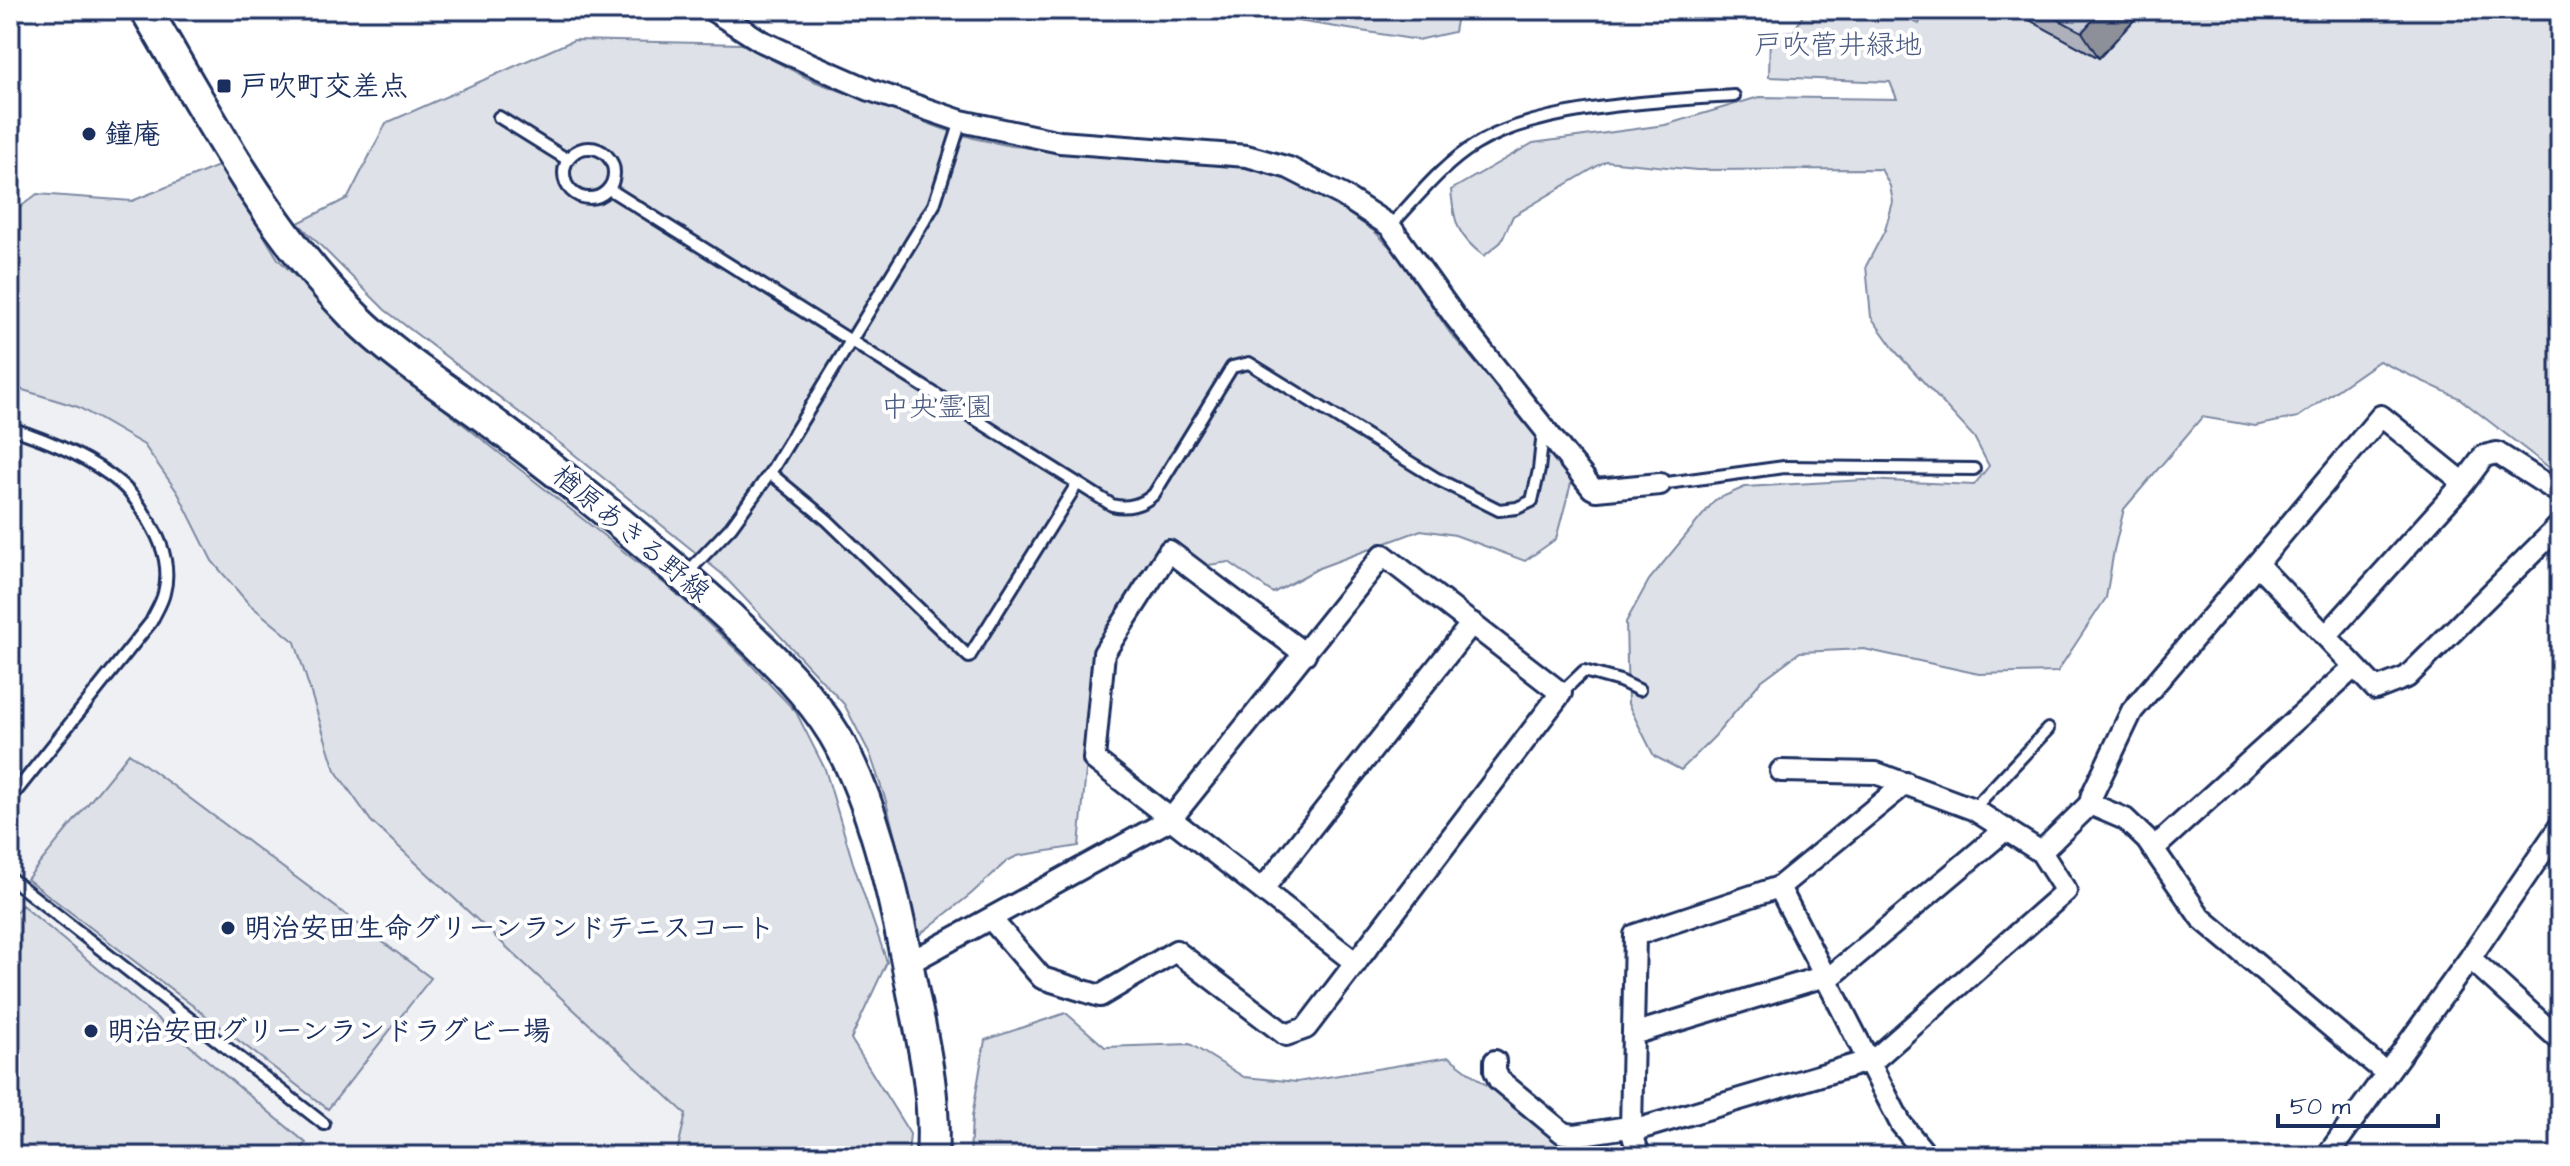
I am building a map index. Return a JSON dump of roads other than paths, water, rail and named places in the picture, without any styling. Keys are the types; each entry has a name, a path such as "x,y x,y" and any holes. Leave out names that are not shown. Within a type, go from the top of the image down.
{"main road":[{"name":"楢原あきる野線","path":"146,10 262,206 294,249 356,318 389,347 559,473 684,576 784,669 813,703 836,737 858,784 897,908 930,1082 932,1156"}],"street":[{"path":"712,10 761,41 815,66 870,90 961,121 1060,142 1247,156 1289,168 1342,195 1390,226 1455,317 1543,429 1596,490 1660,484"},
{"path":"2041,852 2090,804 2132,711 2381,416 2464,483"},
{"path":"2326,636 2464,483 2484,456 2497,453 2560,493"},
{"path":"2257,564 2376,689 2407,677 2560,525"},
{"path":"1305,654 1169,551 1104,653 1094,759 1356,963"},
{"path":"907,964 1171,819 1383,555 1561,693 1306,1028 1286,1035 1176,951 1100,996 1042,978 991,919"},
{"path":"1262,890 1472,623"},
{"path":"2153,849 2353,668"},
{"path":"1495,1061 1499,1080 1563,1133 1575,1135 1622,1128 1639,1129 1875,1059 2066,891 2041,852 1973,809 1876,773 1781,771"},
{"path":"1639,1156 1631,1129 1635,935 1779,887 1906,783"},
{"path":"2090,804 2125,819 2153,849 2201,918 2386,1073"},
{"path":"2327,1156 2470,958 2560,826"},
{"path":"1633,1034 1835,973 2006,829"},
{"path":"1779,887 1901,1124 1927,1156"},
{"path":"2470,958 2560,1040"}],"lane":[{"path":"1390,226 1443,171 1474,145 1510,129 1553,116 1665,100 1734,96"},
{"path":"499,117 568,160"},
{"path":"684,576 731,527 770,473 934,205 961,121"},
{"path":"584,148 597,149 605,154 611,160 614,173 609,189 585,198 574,192 565,178 568,160 584,148"},
{"path":"609,189 1118,507 1149,499 1232,367 1249,363 1437,479 1499,510 1517,508 1532,501 1543,429"},
{"path":"10,428 40,437 122,484 141,507 160,540 166,563 164,593 151,622 10,799"},
{"path":"1660,484 1784,467 1974,469"},
{"path":"770,473 827,520 969,657 1077,484"},
{"path":"1561,693 1584,671 1639,690"},
{"path":"1973,809 2048,729"},
{"path":"10,878 324,1124"}],"place":[{"name":"戸吹町交差点","path":"224,86"},
{"name":"鐘庵","path":"89,134"},
{"name":"明治安田生命グリーンランドテニスコート","path":"228,928"},
{"name":"明治安田グリーンランドラグビー場","path":"91,1031"}],"park label":[{"name":"戸吹菅井緑地","path":"1838,45"},
{"name":"中央霊園","path":"937,407"}]}
